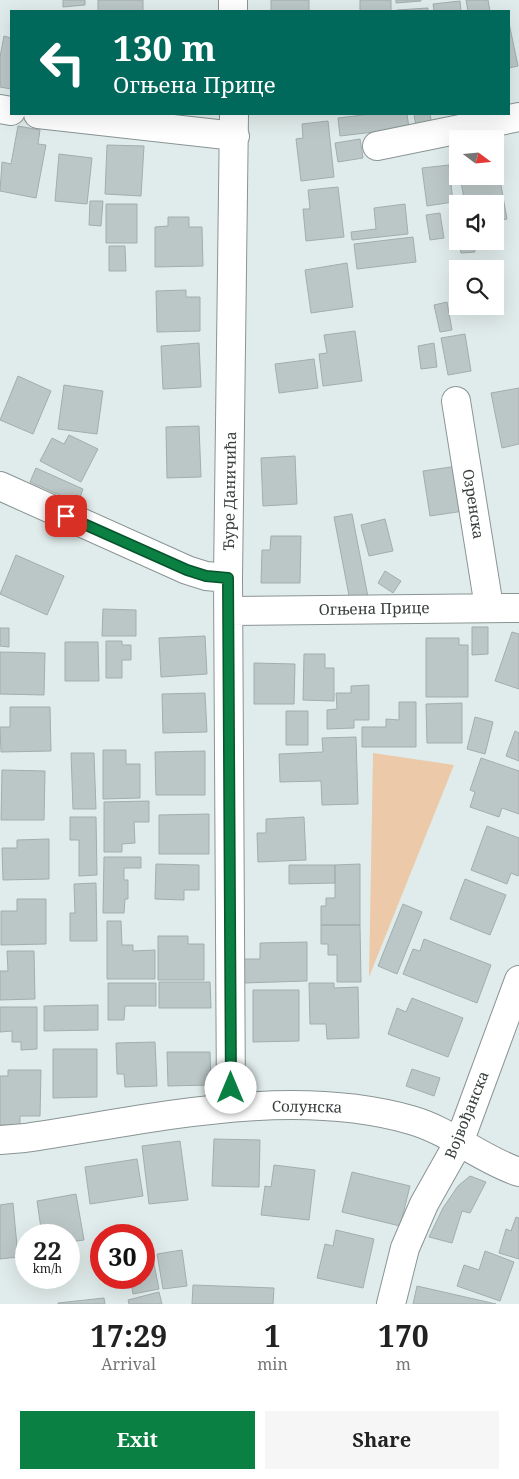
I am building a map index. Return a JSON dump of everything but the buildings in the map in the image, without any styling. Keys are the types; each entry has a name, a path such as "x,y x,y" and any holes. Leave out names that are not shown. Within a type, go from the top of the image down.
{"street":[{"path":"56,115 235,125"},
{"path":"377,146 519,117"},
{"name":"Ђуре Даничића","path":"231,1107 228,578 235,125"},
{"name":"Озренска","path":"456,401 489,607"},
{"path":"0,486 187,570 206,576 228,578"},
{"name":"Огњена Прице","path":"228,611 519,608"},
{"name":"Војвођанска","path":"391,1304 409,1239 424,1204 460,1140 519,980"},
{"name":"Солунска","path":"0,1140 25,1138 231,1107 285,1105 375,1111 412,1120 460,1140 497,1164 519,1172"}],"shaded area":[{"path":"373,753 454,765 369,977"}],"route":[{"path":"66,516 187,570 206,576 228,578 231,1088"}]}
